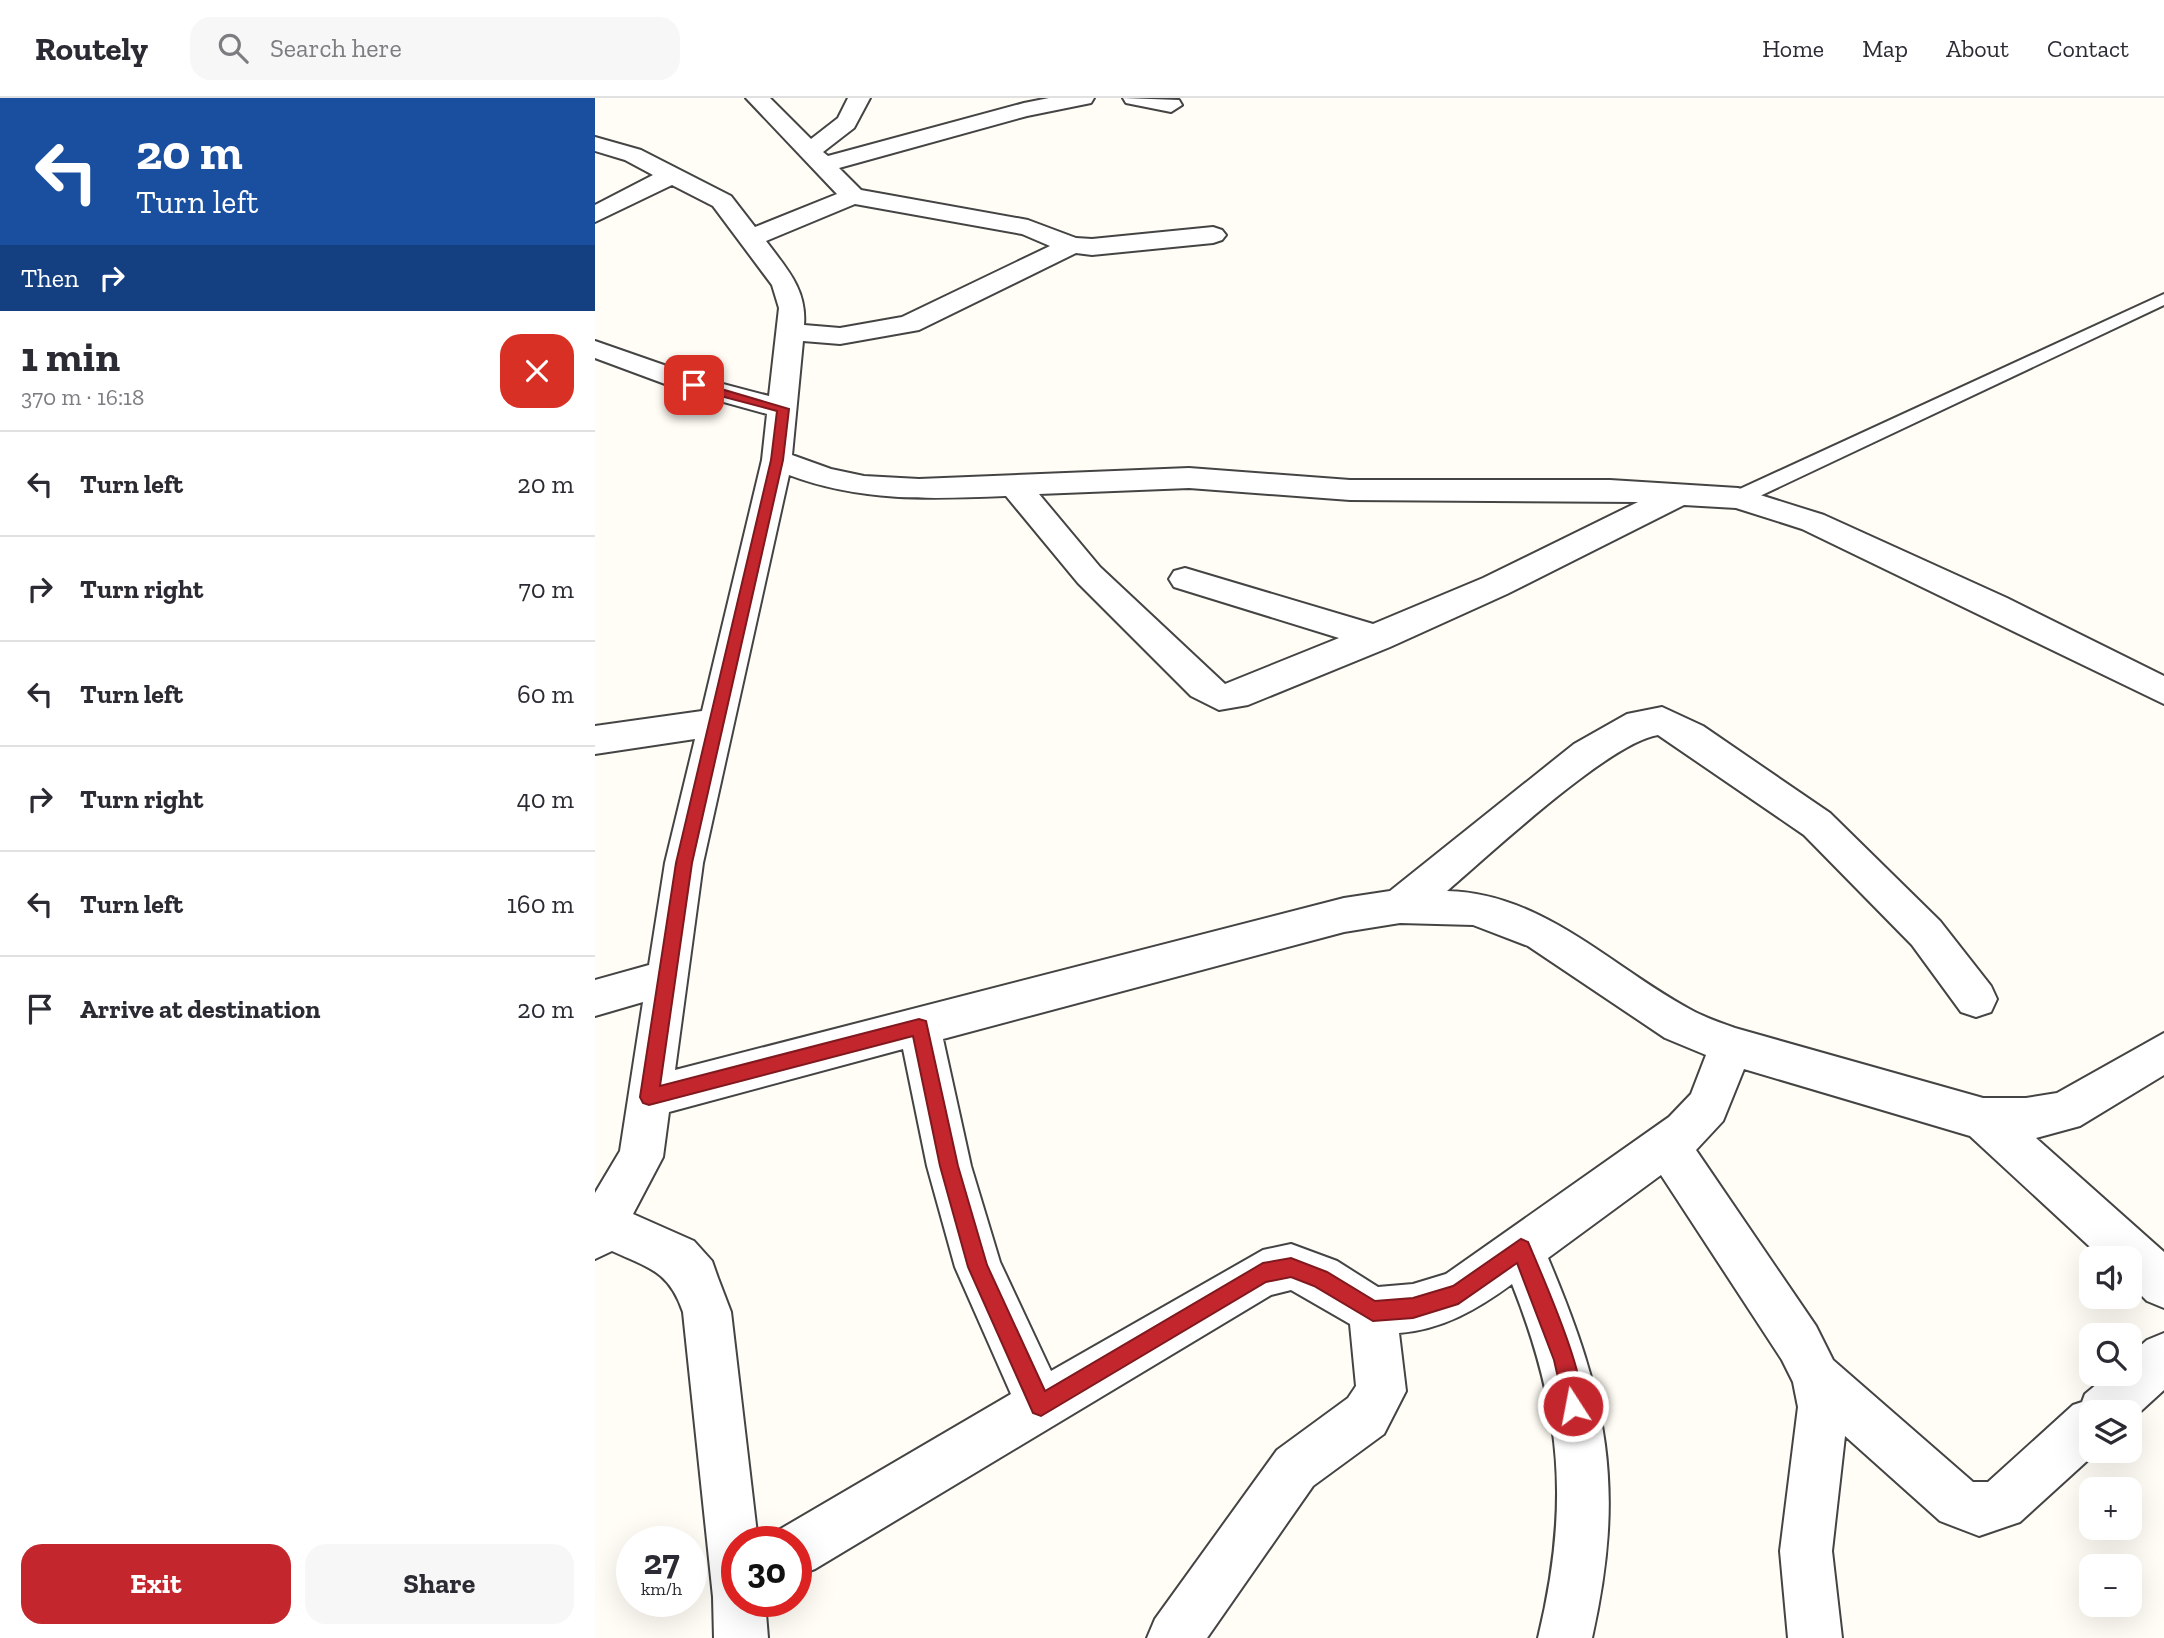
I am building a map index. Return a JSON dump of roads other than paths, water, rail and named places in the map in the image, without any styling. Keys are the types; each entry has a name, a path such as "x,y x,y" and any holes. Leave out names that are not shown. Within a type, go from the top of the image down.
{"street":[{"path":"757,98 853,196"},
{"path":"816,158 855,112 859,98"},
{"path":"816,158 1020,104 1083,98"},
{"path":"1134,98 1171,105"},
{"path":"595,144 633,155 722,201 786,284 792,308 792,332 777,460 684,863 641,1157 598,1230 678,1257 695,1278 708,1312 730,1526"},
{"path":"595,215 672,175"},
{"path":"751,238 853,196 1028,228 1072,245 1092,247 1213,235"},
{"path":"792,332 840,336 909,324 1072,245"},
{"path":"595,349 694,385 783,409"},
{"path":"777,460 825,478 864,486 919,489 1189,478 1350,490 1610,490 1738,498 1813,522 1995,606 2164,691"},
{"path":"1013,484 1089,575 1203,687 1219,697 1236,696 1378,638 1495,586 1681,494"},
{"path":"1185,579 1378,638"},
{"path":"1400,906 1587,754 1640,724 1663,721 1690,736 1817,824 1926,933 1976,999"},
{"path":"595,740 717,722"},
{"path":"649,1097 1344,915 1400,906 1475,908 1542,934 1679,1025 1731,1046 1983,1119 2025,1119 2065,1112 2164,1052"},
{"path":"595,998 667,977"},
{"path":"919,1026 949,1166 978,1267 1041,1405"},
{"path":"812,1541 1263,1273 1291,1267 1320,1278 1373,1311 1413,1308 1458,1294 1667,1146 1708,1107 1731,1046"},
{"path":"1983,1119 2164,1284"},
{"path":"1667,1146 1799,1343 1816,1377 1823,1408 1806,1551 1815,1638"},
{"path":"1521,1249 1564,1360 1583,1452 1584,1539 1565,1638"},
{"path":"1174,1638 1295,1468 1366,1416 1381,1391 1373,1311"},
{"path":"2116,1400 2164,1357"},
{"path":"1816,1377 1958,1503 1979,1510 2002,1504 2079,1434"},
{"path":"739,1617 741,1638"}],"lane":[{"path":"1738,498 2164,299"}]}
